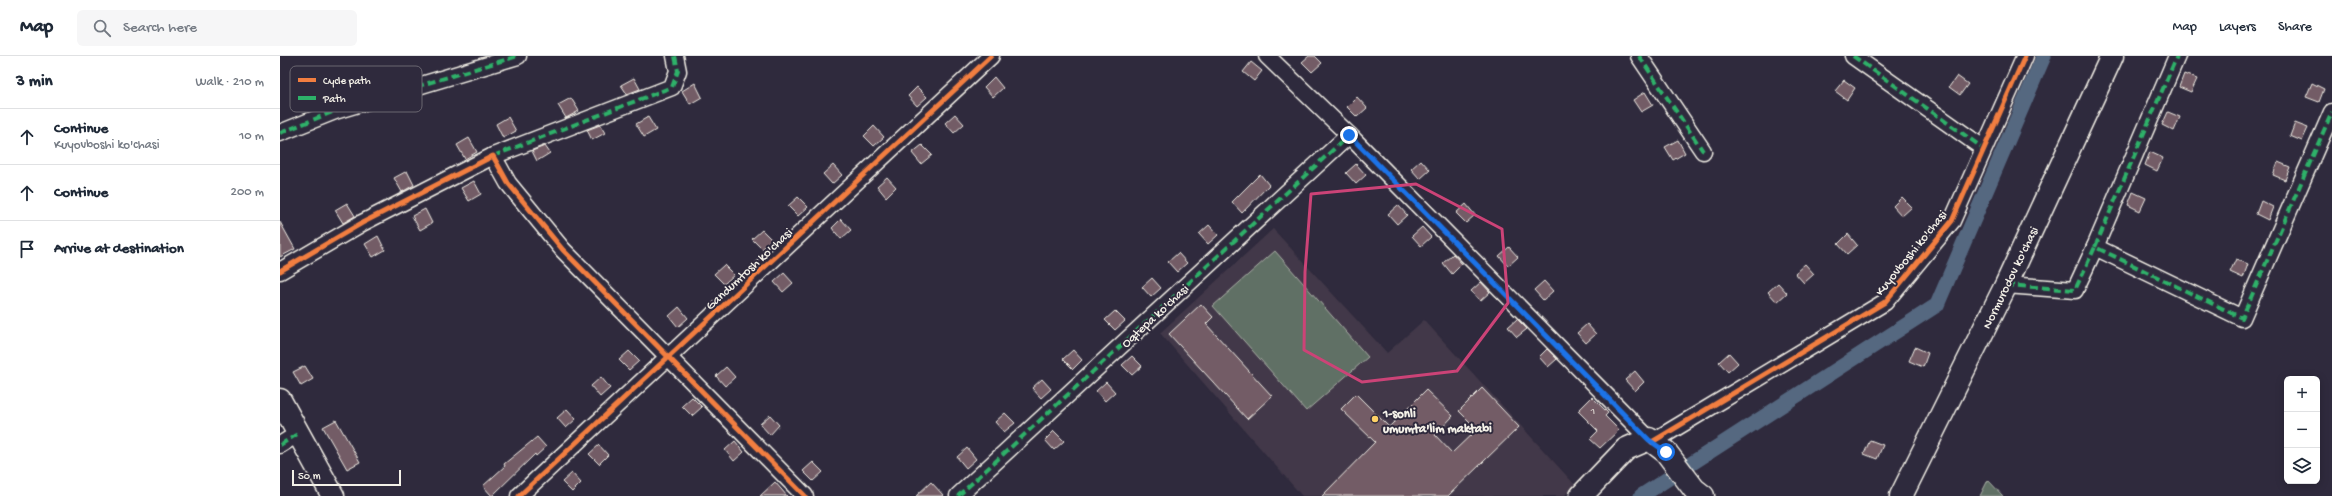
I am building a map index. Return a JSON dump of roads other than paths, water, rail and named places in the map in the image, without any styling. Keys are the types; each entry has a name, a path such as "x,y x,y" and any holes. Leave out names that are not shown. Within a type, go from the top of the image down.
{"main road":[{"name":"Normurodov ko'chasi","path":"1901,496 2006,285 2112,56"},
{"path":"280,400 333,496"},
{"path":"1655,445 1699,492"},
{"name":"Kuyovboshi ko'chasi","path":"1581,496 1626,449 1655,445"}],"street":[{"path":"422,85 518,56"},
{"path":"280,271 362,223 493,156 672,87 677,80 678,71 675,56"},
{"name":"Gandumtosh ko'chasi","path":"519,496 991,56"},
{"path":"1267,56 1349,135 1655,445"},
{"path":"1639,56 1703,151"},
{"path":"1853,56 1983,148"},
{"name":"Kuyovboshi ko'chasi","path":"1655,445 1885,302 1952,221 1983,148 2026,56"},
{"path":"2006,285 2075,290 2177,56"},
{"path":"280,133 332,112"},
{"path":"2095,247 2242,318 2332,112"},
{"name":"Oqtepa ko'chasi","path":"958,496 1349,135"},
{"path":"493,156 508,183 563,250 805,496"},
{"path":"280,444 299,433"}],"waterway":[{"path":"1641,496 1937,305 2044,56"}],"place":[{"name":"1-sonli umumta'lim maktabi","path":"1375,419"}]}
